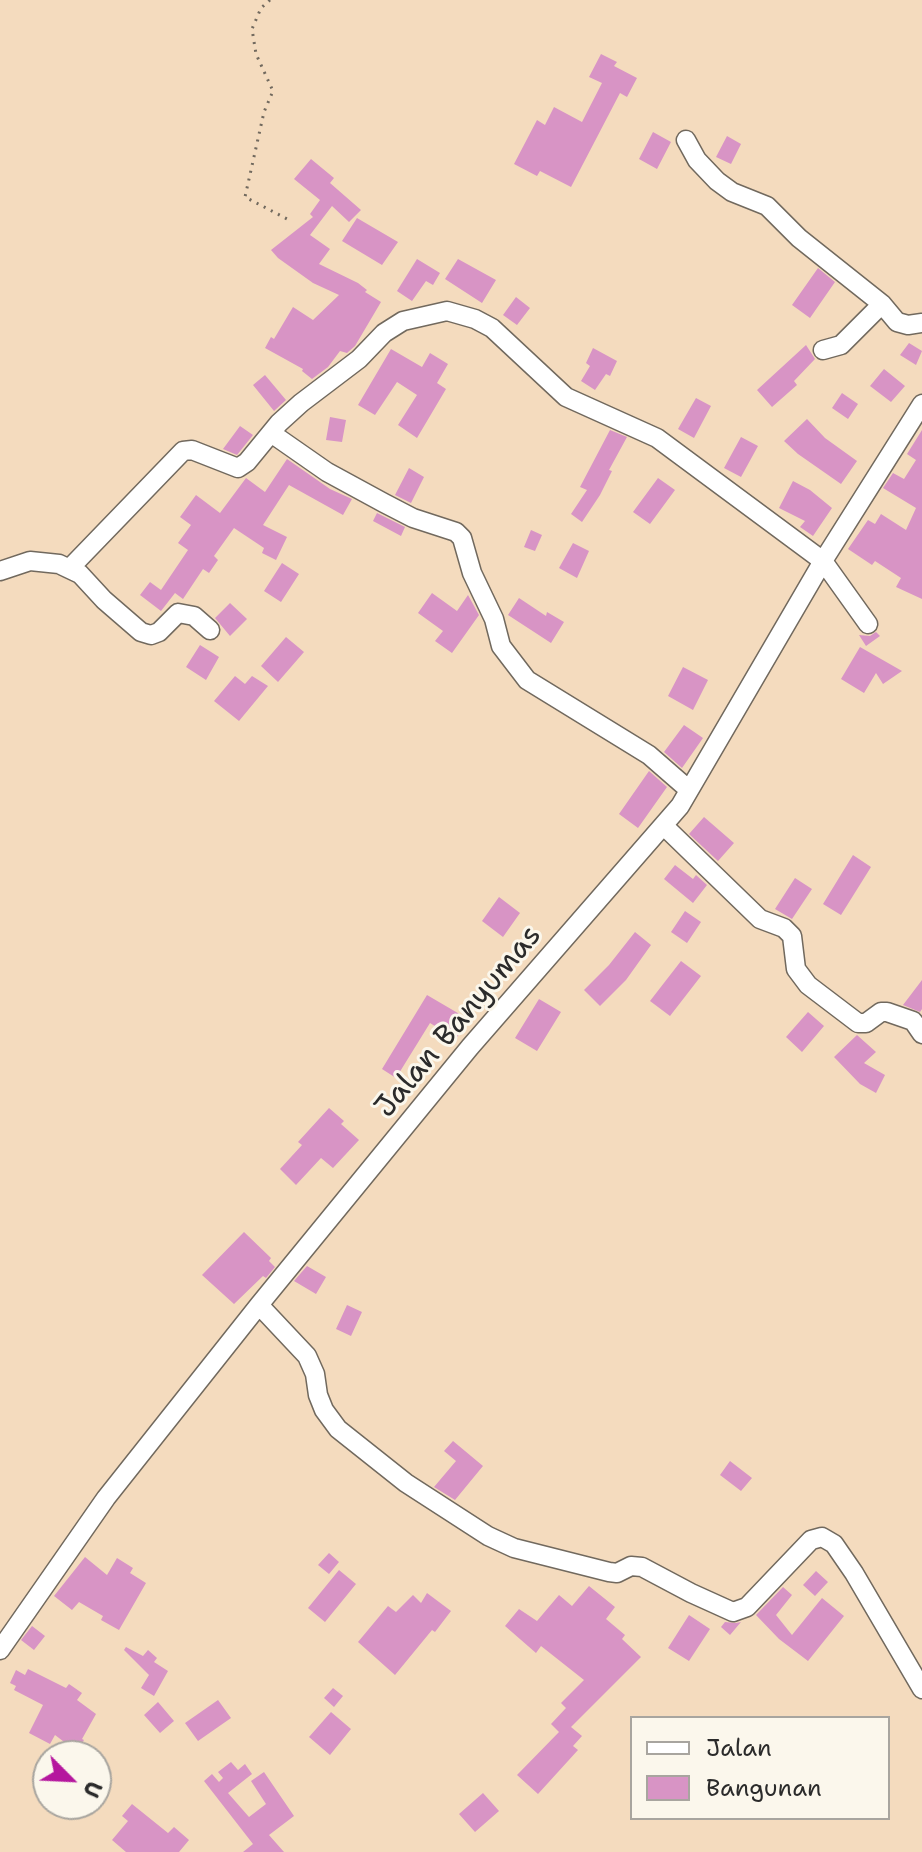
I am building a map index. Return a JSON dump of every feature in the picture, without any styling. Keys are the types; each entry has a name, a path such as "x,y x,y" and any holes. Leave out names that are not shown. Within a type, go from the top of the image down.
{"street":[{"path":"686,140 697,160 717,181 732,192 767,206 799,238 882,304 902,324 922,323"},
{"path":"823,350 841,345 882,304"},
{"path":"70,568 183,451 192,450 238,468 301,403 359,359 384,333 403,321 447,311 475,319 492,328 566,397 657,438 823,561 868,624"},
{"name":"Jalan Banyumas","path":"0,1650 106,1498 259,1305 470,1047 680,806 823,561 922,404"},
{"path":"271,433 327,472 384,503 413,518 456,532 462,538 472,573 494,619 501,646 527,680 649,755 688,789"},
{"path":"0,571 30,561 70,568 141,632 151,635 159,632 178,613 194,616 210,630"},
{"path":"664,826 760,919 784,928 792,936 796,969 808,985 858,1023 866,1023 881,1012 887,1012 913,1021 922,1034"},
{"path":"259,1305 307,1356 324,1410 338,1429 406,1483 488,1536 514,1548 609,1572 617,1573 631,1566 642,1567 733,1612 747,1607 811,1540 822,1537 834,1544 854,1573 922,1689"}],"path":[{"path":"270,0 261,8 252,29 256,54 273,91 264,112 245,197 291,221"}],"building":[{"path":"601,54 617,62 614,66 637,78 627,97 620,93 571,187 540,171 537,176 514,164 537,120 545,125 554,107 582,122 602,83 589,77"},
{"path":"653,132 671,142 657,169 639,159"},
{"path":"727,136 741,144 731,164 716,157"},
{"path":"311,159 334,178 330,183 361,210 349,222 332,206 310,235 330,249 319,264 358,283 367,290 365,292 381,302 355,346 347,353 340,351 328,367 312,379 303,369 265,348 293,307 313,320 339,295 313,283 271,250 313,217 310,214 320,200 294,179"},
{"path":"357,218 398,242 382,265 342,241"},
{"path":"417,259 440,273 433,285 426,281 412,301 397,291"},
{"path":"458,259 496,280 482,303 445,279"},
{"path":"818,268 835,282 810,318 792,305"},
{"path":"516,297 530,308 517,325 503,315"},
{"path":"909,343 922,351 916,365 900,355"},
{"path":"806,345 815,359 794,381 797,385 772,407 757,390"},
{"path":"593,348 617,361 610,376 606,374 595,390 581,381 590,366 586,363"},
{"path":"391,349 422,367 430,353 448,364 437,383 446,389 417,438 398,425 417,395 397,382 375,415 358,405"},
{"path":"884,369 905,386 891,402 870,386"},
{"path":"265,375 286,400 274,411 253,385"},
{"path":"842,393 858,404 848,419 832,408"},
{"path":"696,398 711,406 694,438 678,429"},
{"path":"330,417 346,420 342,442 326,440"},
{"path":"807,419 825,438 857,461 841,484 784,441"},
{"path":"240,426 253,435 237,455 223,449"},
{"path":"610,430 627,437 600,495 582,522 571,514 587,490 580,487"},
{"path":"922,430 922,599 896,587 901,578 875,561 872,565 848,549 868,520 875,524 881,514 906,530 916,508 883,488 893,473 904,479 916,460 907,454"},
{"path":"741,437 758,446 741,477 724,468"},
{"path":"287,459 330,489 352,499 343,515 289,485 263,525 287,537 276,560 262,553 264,548 234,528 214,556 218,560 209,573 203,569 183,599 175,593 161,611 140,595 150,582 161,590 188,550 178,543 191,525 180,517 196,495 220,513 246,478 265,492"},
{"path":"409,468 424,477 411,503 395,495"},
{"path":"658,478 675,490 650,524 633,512"},
{"path":"793,481 832,508 813,536 800,527 805,521 779,508"},
{"path":"377,513 405,527 401,536 373,521"},
{"path":"531,530 542,535 535,551 524,547"},
{"path":"573,543 589,551 577,578 559,568"},
{"path":"282,563 299,574 281,602 264,591"},
{"path":"432,593 457,611 468,595 479,615 452,653 435,641 443,631 418,613"},
{"path":"519,598 546,616 547,612 564,622 551,643 508,615"},
{"path":"230,603 247,619 230,636 215,618"},
{"path":"876,632 880,636 866,646 859,635 870,636"},
{"path":"286,637 304,652 278,682 261,666"},
{"path":"200,645 219,657 206,680 186,667"},
{"path":"860,647 902,671 883,684 876,673 864,693 841,679"},
{"path":"683,667 708,680 693,710 668,696"},
{"path":"235,676 245,684 252,676 268,686 239,721 214,701"},
{"path":"684,725 703,738 682,768 664,752"},
{"path":"649,771 667,787 638,828 619,814"},
{"path":"704,817 734,843 718,861 689,834"},
{"path":"853,855 871,867 841,915 823,904"},
{"path":"675,865 693,879 696,875 707,885 693,903 664,879"},
{"path":"795,878 812,889 792,919 775,909"},
{"path":"499,897 520,913 503,937 482,921"},
{"path":"685,911 701,922 687,943 671,932"},
{"path":"635,932 651,945 626,980 600,1006 584,990"},
{"path":"681,961 701,976 670,1016 650,1001"},
{"path":"922,980 922,1009 920,1012 903,1005"},
{"path":"427,995 468,1019 456,1039 430,1023 396,1078 382,1069"},
{"path":"539,999 561,1012 537,1051 515,1038"},
{"path":"808,1012 824,1026 802,1052 786,1037"},
{"path":"857,1035 876,1052 864,1063 885,1075 876,1093 860,1084 834,1057"},
{"path":"329,1108 359,1140 333,1168 321,1158 296,1185 280,1169 302,1145 298,1142"},
{"path":"244,1232 271,1258 269,1261 275,1267 234,1304 202,1275"},
{"path":"307,1266 326,1277 316,1294 294,1281"},
{"path":"347,1305 362,1312 351,1336 336,1329"},
{"path":"453,1441 483,1466 455,1500 434,1487 456,1461 444,1451"},
{"path":"730,1461 752,1478 741,1491 720,1475"},
{"path":"329,1553 339,1562 329,1574 318,1565"},
{"path":"85,1557 107,1575 117,1558 133,1568 130,1573 146,1583 119,1630 79,1602 72,1610 54,1596"},
{"path":"339,1570 356,1584 325,1622 308,1608"},
{"path":"816,1571 828,1582 815,1596 803,1585"},
{"path":"589,1586 615,1607 606,1619 625,1635 622,1639 641,1657 571,1727 582,1736 573,1746 578,1750 538,1794 517,1775 559,1732 551,1724 566,1708 561,1703 584,1680 541,1646 536,1653 505,1626 519,1609 537,1621 559,1595 572,1606"},
{"path":"783,1587 792,1595 776,1615 792,1635 822,1598 844,1616 808,1661 779,1639 756,1615"},
{"path":"427,1593 451,1611 395,1675 358,1642 388,1606 396,1612 413,1595 421,1603"},
{"path":"689,1615 710,1629 689,1661 668,1648"},
{"path":"725,1622 741,1622 730,1635 721,1627"},
{"path":"32,1626 45,1636 34,1650 21,1640"},
{"path":"126,1647 143,1656 148,1650 157,1658 154,1662 168,1671 154,1696 141,1688 149,1675 124,1650"},
{"path":"28,1669 66,1688 69,1684 82,1693 77,1700 96,1714 84,1740 62,1740 55,1735 52,1740 42,1740 29,1733 43,1705 14,1690 16,1686 10,1683 16,1670 25,1675"},
{"path":"333,1688 343,1696 334,1707 324,1698"},
{"path":"218,1700 231,1718 198,1741 185,1723"},
{"path":"158,1702 174,1721 160,1733 144,1715"},
{"path":"331,1712 351,1729 330,1755 309,1737"},
{"path":"231,1762 238,1770 245,1764 252,1774 228,1793 249,1817 266,1804 251,1781 264,1772 294,1816 269,1835 284,1852 243,1852 253,1844 204,1781 212,1774 219,1782 223,1778 218,1772"},
{"path":"483,1793 499,1811 475,1832 459,1814"},
{"path":"132,1804 168,1833 174,1827 189,1840 179,1852 126,1852 112,1840 128,1821 122,1816"}]}
